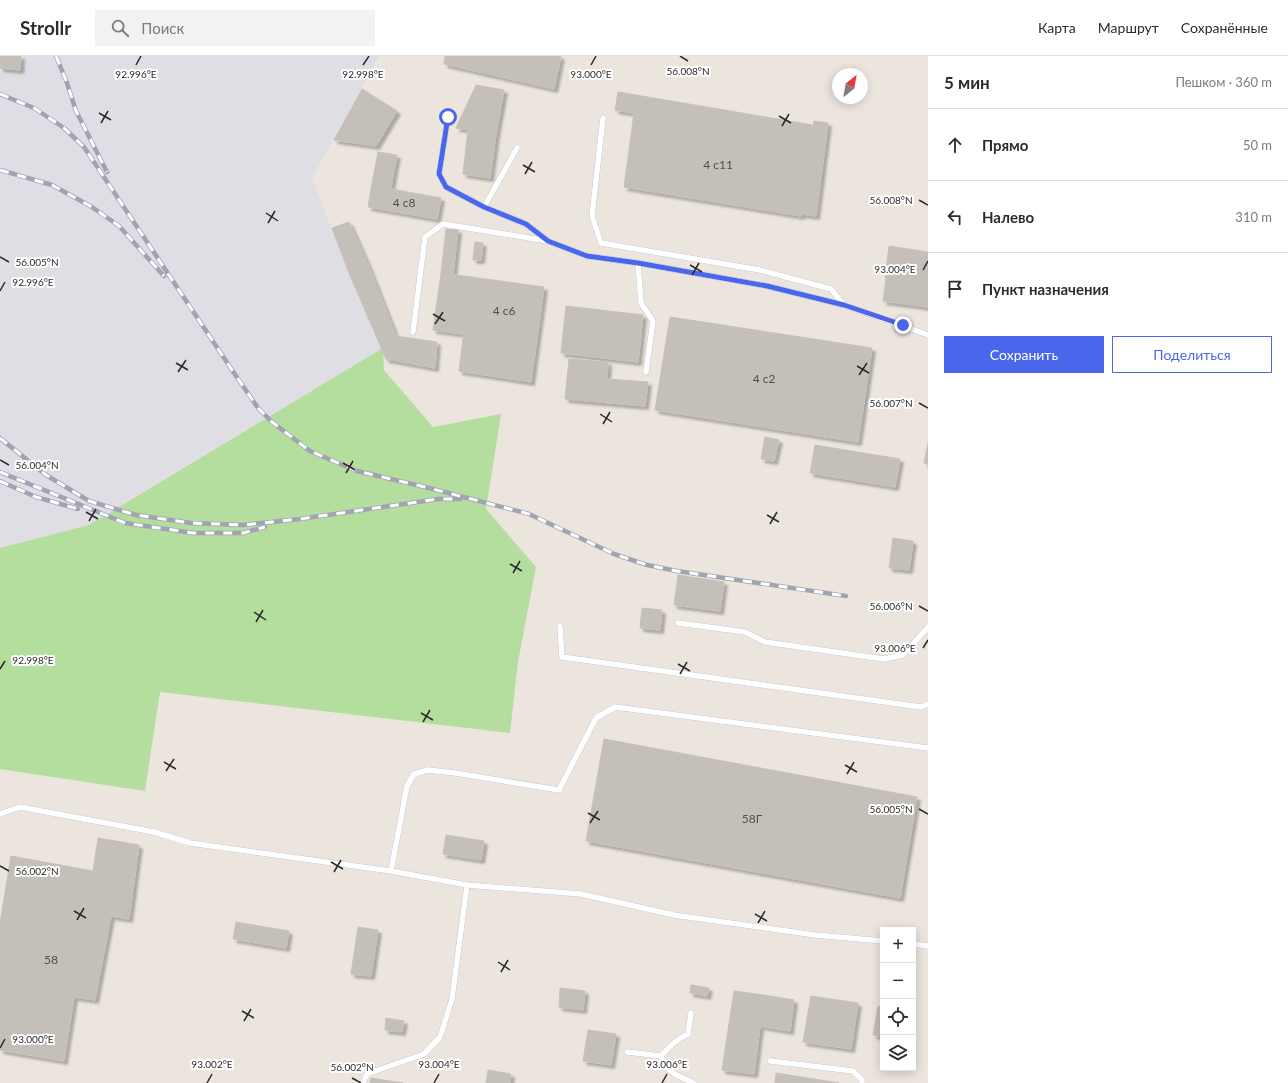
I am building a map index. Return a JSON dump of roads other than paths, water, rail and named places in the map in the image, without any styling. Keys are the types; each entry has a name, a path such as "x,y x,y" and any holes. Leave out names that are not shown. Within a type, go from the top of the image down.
{"lane":[{"path":"448,117 439,174 446,187 484,207 526,224 548,241"},
{"path":"603,118 592,216 601,242 760,270 832,290 844,305"},
{"path":"484,207 517,148"},
{"path":"413,332 425,237 443,224 548,241 587,256 638,263 767,286 844,305 928,335"},
{"path":"638,263 641,303 653,321 646,372"},
{"path":"678,623 745,632 764,642 884,659 903,655 928,627"},
{"path":"560,626 562,657 921,706 928,704"},
{"path":"390,871 407,786 414,774 428,770 448,772 559,790 596,718 616,707 928,748"},
{"path":"0,814 20,808 154,832 190,843 390,871 467,885 581,894 674,915 816,934 880,941"},
{"path":"363,1083 367,1074 424,1054 440,1037 452,999 467,885"},
{"path":"916,944 928,946"},
{"path":"661,1056 676,1040 688,1034 691,1013"},
{"path":"627,1052 661,1056"},
{"path":"661,1056 663,1064 673,1073 694,1083"},
{"path":"770,1061 854,1071 862,1080 862,1083"}],"railway":[{"path":"56,56 76,111 107,172"},
{"path":"0,94 34,108 64,128 84,147 258,408 272,422 310,451 357,471 529,514 614,554 647,565 677,571 846,596"},
{"path":"0,170 52,185 92,207 119,226 164,276"},
{"path":"0,438 46,475 89,501 136,515 191,523 243,525 300,519 438,499 460,499"},
{"path":"0,472 125,523 193,533 243,533 265,527"},
{"path":"0,481 36,497 78,509"}]}
